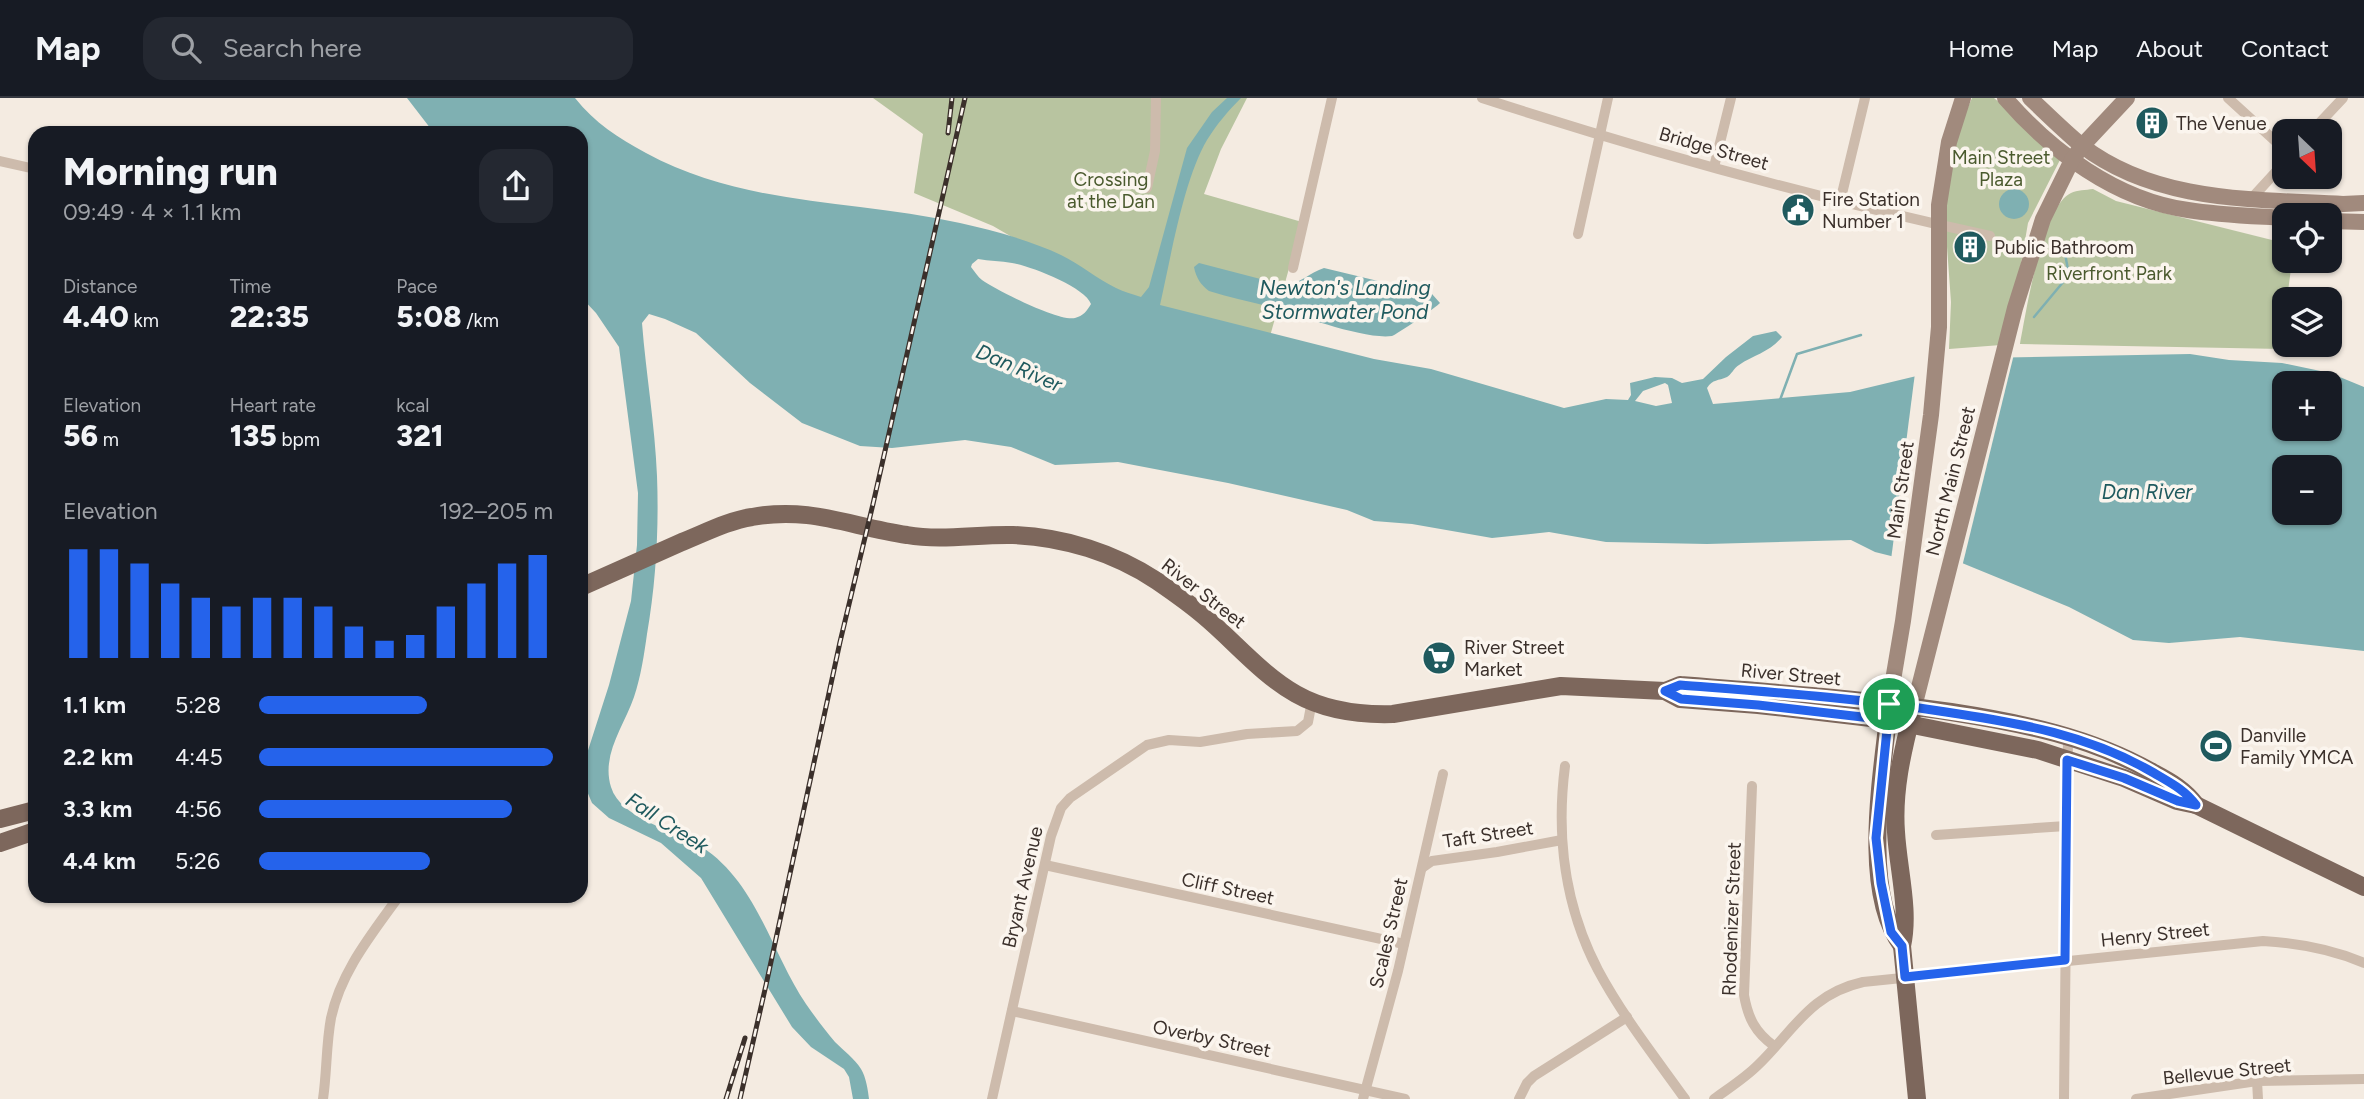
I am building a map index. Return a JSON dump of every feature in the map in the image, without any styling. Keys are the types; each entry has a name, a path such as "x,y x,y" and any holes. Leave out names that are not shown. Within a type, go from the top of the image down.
{"main road":[{"name":"Main Street","path":"1889,712 1926,457 1939,327 1938,224 1943,174 1949,142 1963,98"},
{"path":"2005,98 2026,121 2073,160 2117,187 2161,204 2187,210 2272,217"},
{"path":"2030,98 2082,146 2107,162 2152,183 2201,195 2364,203"},
{"path":"2073,160 2082,146 2127,98"},
{"name":"North Main Street","path":"1912,715 2015,308 2043,219 2073,160"},
{"path":"2342,221 2364,222"},
{"name":"River Street","path":"588,584 734,521 768,514 828,516 909,536 1012,535 1070,544 1112,557 1156,580 1204,616 1279,683 1312,701 1350,712 1394,714 1561,686 1665,691 1681,699 1912,715"},
{"path":"1889,712 1876,838 1881,883 1891,932 1902,946"},
{"path":"1912,715 2030,725 2096,745 2142,766 2186,791 2196,805"},
{"path":"1912,715 2038,750 2124,778 2178,801 2196,805 2364,887"},
{"path":"1912,715 1898,775 1895,831 1906,929 1902,946 1917,1099"},
{"path":"0,819 28,812"},
{"path":"0,843 28,833"}],"street":[{"path":"1147,187 1155,151 1156,98"},
{"path":"1293,268 1332,98"},
{"name":"Bridge Street","path":"1482,98 1600,135 1840,202 1990,236"},
{"path":"1578,234 1608,98"},
{"path":"1714,167 1731,98"},
{"path":"1840,202 1865,98"},
{"path":"2228,98 2272,138"},
{"path":"2323,119 2343,98"},
{"path":"0,161 28,167"},
{"path":"2248,215 2251,199 2272,176"},
{"name":"Bryant Avenue","path":"992,1099 1051,836 1061,808 1078,790 1107,774 1137,751 1158,741 1200,742 1247,734 1297,731 1308,722 1312,701"},
{"path":"2064,1099 2068,737"},
{"path":"1565,766 1561,805 1562,840 1569,889 1583,937 1597,968 1627,1017 1685,1099"},
{"name":"Scales Street","path":"1365,1095 1404,944 1443,774"},
{"name":"Rhodenizer Street","path":"1752,786 1744,995 1751,1023 1757,1033 1774,1046"},
{"path":"1936,835 2066,827"},
{"name":"Taft Street","path":"1422,867 1433,861 1562,840"},
{"name":"Cliff Street","path":"1045,865 1404,944"},
{"path":"323,1099 336,999 360,951 395,903"},
{"name":"Henry Street","path":"1774,1046 1832,991 1863,982 2263,941 2304,945 2364,963"},
{"name":"Overby Street","path":"1012,1011 1365,1095 1405,1099"},
{"path":"1519,1099 1534,1076 1627,1017"},
{"path":"1714,1099 1758,1065 1774,1046"},
{"name":"Bellevue Street","path":"2136,1099 2257,1081 2364,1079"},
{"path":"2257,1081 2258,1099"}],"green space":[{"name":"Crossing at the Dan","path":"873,98 1247,98 1221,149 1204,194 1302,222 1267,347 1078,275 993,226 914,193 923,134"},
{"name":"Main Street Plaza","path":"1972,98 1994,98 2062,156 2028,223 2001,345 1949,349 1951,302 1946,233 1947,179 1961,123"},
{"name":"Riverfront Park","path":"2093,189 2116,201 2272,240 2272,273 2290,273 2289,287 2272,287 2272,349 2020,344 2044,238 2061,202 2071,193"}],"water":[{"name":"Dan River","path":"407,98 575,98 617,136 684,171 761,193 920,215 998,233 1061,255 1122,291 1141,297 1149,287 1187,148 1212,112 1227,98 1241,98 1207,140 1191,176 1160,305 1374,359 1431,369 1564,408 1606,399 1628,400 1631,395 1630,383 1655,377 1672,378 1682,383 1703,379 1753,336 1776,331 1782,337 1772,346 1739,365 1727,377 1709,385 1707,388 1713,404 1850,392 1954,367 1979,358 2190,354 2229,360 2282,363 2320,371 2272,371 2272,441 2342,441 2342,378 2364,387 2364,651 2240,637 2169,643 2133,640 2069,607 1962,563 1923,564 1875,552 1851,540 1707,544 1606,542 1549,532 1492,538 1412,524 1374,521 1347,510 1118,462 1055,465 1011,447 965,440 892,448 860,446 802,423 750,383 696,333 649,314 642,323 657,476 655,575 639,681 611,752 611,787 626,808 650,823 702,847 737,879 806,1004 835,1042 863,1072 869,1099 853,1099 849,1077 844,1069 811,1047 792,1027 701,878 661,843 609,818 592,803 588,794 588,750 631,601 637,545 638,493 619,347 588,304 588,126 429,126","holes":["978,259 1012,263 1068,284 1087,297 1091,304 1084,313 1075,318 1056,315 989,285 971,267","1665,383 1668,385 1672,403 1656,406 1635,401 1643,391"]},
{"path":"2014,189 2024,194 2029,204 2024,214 2014,219 2004,214 1999,204 2004,194"},
{"name":"Newton's Landing Stormwater Pond","path":"1199,263 1287,286 1324,268 1432,294 1440,303 1392,336 1364,334 1209,291 1196,275 1194,267"}],"pier":[{"path":"1978,354 2014,354 1962,567 1923,568 1891,560 1915,373"}],"waterway":[{"path":"2034,317 2069,275 2063,243"},
{"path":"1780,400 1797,354 1861,335"}],"railway":[{"path":"948,133 952,98"},
{"path":"740,1099 840,642 965,98"},
{"path":"726,1099 745,1038"}],"place":[{"name":"The Venue","path":"2152,123"},
{"name":"Fire Station Number 1","path":"1798,210"},
{"name":"Public Bathroom","path":"1970,247"},
{"name":"River Street Market","path":"1439,658"},
{"name":"Danville Family YMCA","path":"2216,746"}],"route":[{"path":"1680,685 1889,704 2030,725 2096,745 2142,766 2186,791 2196,805 2178,801 2124,778 2067,760 2065,960 1905,977 1902,946 1891,932 1881,883 1876,838 1888,720 1681,699 1665,691 1680,685"}],"water label":[{"name":"Fall Creek","path":"667,823"}]}
